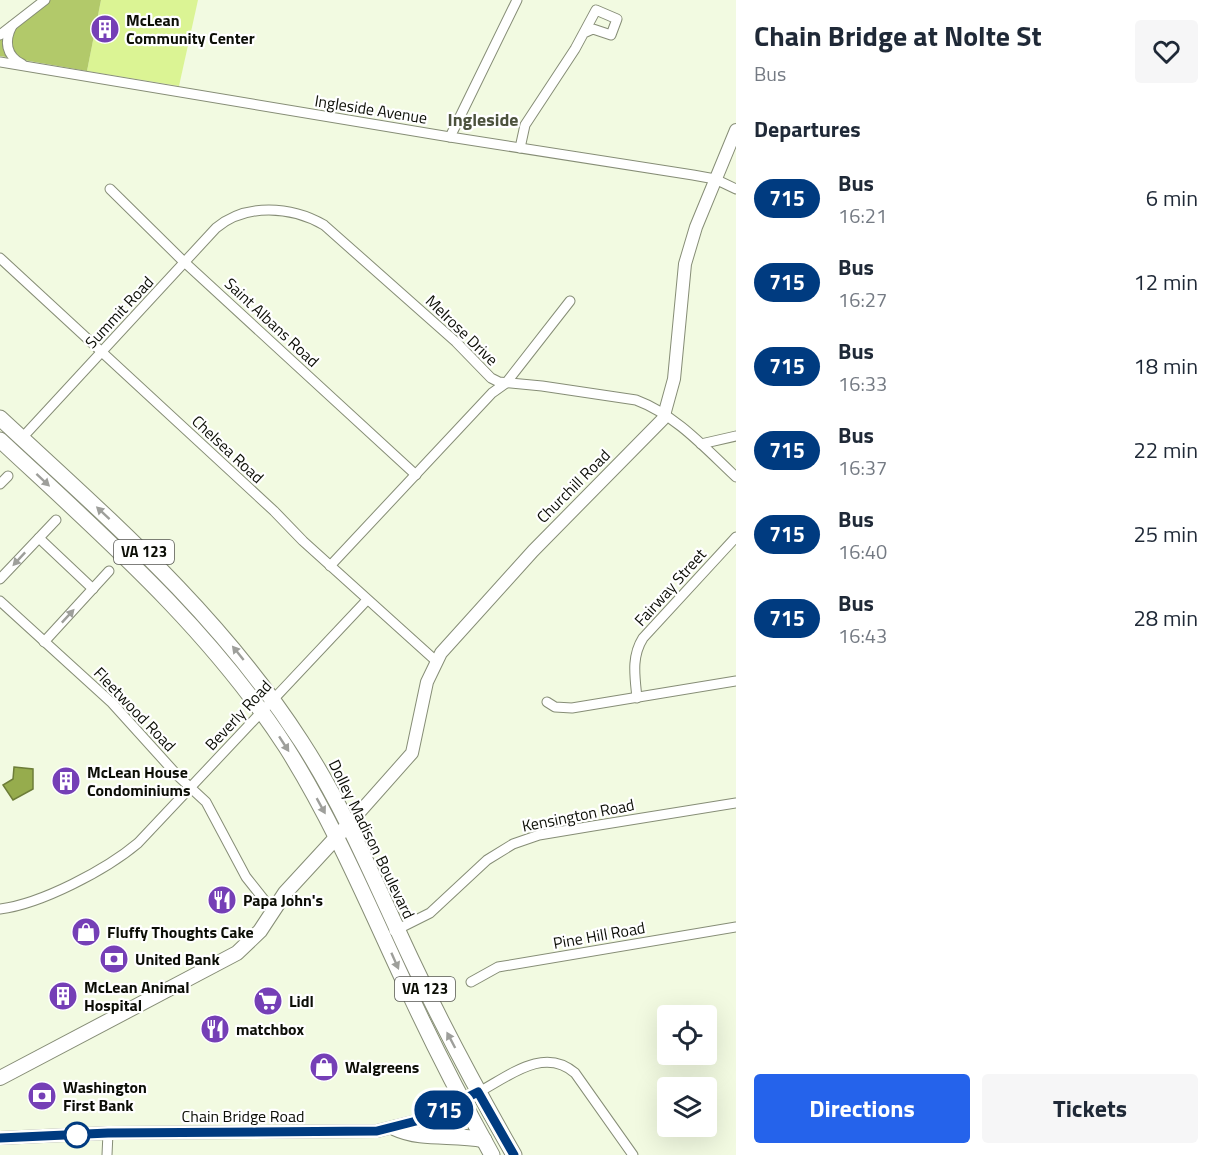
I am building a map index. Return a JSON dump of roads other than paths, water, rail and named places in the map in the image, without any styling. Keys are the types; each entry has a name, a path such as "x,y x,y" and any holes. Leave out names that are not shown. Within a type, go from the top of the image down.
{"main road":[{"name":"Dolley Madison Boulevard","path":"0,418 190,597 236,650 273,700 310,755 349,824 398,930 478,1092 514,1155"},
{"name":"Dolley Madison Boulevard","path":"0,440 172,603 217,654 262,713 304,777 337,837 462,1100 492,1155"},
{"path":"0,1078 230,958 256,936 290,888 349,824"},
{"path":"395,1128 415,1135 460,1135 484,1140"}],"street":[{"path":"0,35 45,0"},
{"path":"450,137 517,0"},
{"path":"13,25 8,34 7,47 12,57 24,66"},
{"path":"520,148 525,125 584,33"},
{"name":"Ingleside Avenue","path":"0,62 715,179 736,189"},
{"name":"Churchill Road","path":"349,824 412,753 424,690 436,661 491,596 657,427 665,414 674,379 685,264 692,239 736,130"},
{"name":"Saint Albans Road","path":"110,189 416,475"},
{"name":"Melrose Drive","path":"242,212 270,210 292,213 324,225 456,342 491,378 506,383 636,400 665,414 736,477"},
{"name":"Summit Road","path":"22,438 216,228 242,212"},
{"name":"Chelsea Road","path":"0,258 330,566 436,661"},
{"path":"330,566 492,393 506,383 570,301"},
{"path":"701,444 736,436"},
{"path":"0,484 8,476"},
{"path":"0,579 56,520"},
{"name":"Fairway Street","path":"638,698 634,669 635,657 643,638 736,537"},
{"path":"39,538 93,590"},
{"path":"44,642 109,571"},
{"name":"Beverly Road","path":"0,909 41,898 117,859 145,837 367,600"},
{"name":"Fleetwood Road","path":"0,601 112,704 206,802 242,870 259,896 273,911"},
{"path":"547,702 555,707 572,708 736,681"},
{"name":"Kensington Road","path":"383,936 398,930 438,906 487,860 513,844 539,836 593,826 736,804"},
{"name":"Pine Hill Road","path":"471,982 498,968 736,927"},
{"path":"478,1092 537,1062 552,1060 562,1064 579,1078 633,1155"},
{"name":"Chain Bridge Road","path":"0,1138 108,1133 371,1131 395,1128 424,1119 478,1092"},
{"path":"107,1155 108,1133"}],"place":[{"name":"McLean Community Center","path":"105,29"},
{"name":"McLean House Condominiums","path":"66,781"},
{"name":"Papa John's","path":"222,900"},
{"name":"Fluffy Thoughts Cake","path":"86,932"},
{"name":"United Bank","path":"114,959"},
{"name":"McLean Animal Hospital","path":"63,996"},
{"name":"Lidl","path":"268,1001"},
{"name":"matchbox","path":"215,1029"},
{"name":"Walgreens","path":"324,1067"},
{"name":"Washington First Bank","path":"42,1096"}],"district":[{"name":"Ingleside","path":"483,120"}]}
